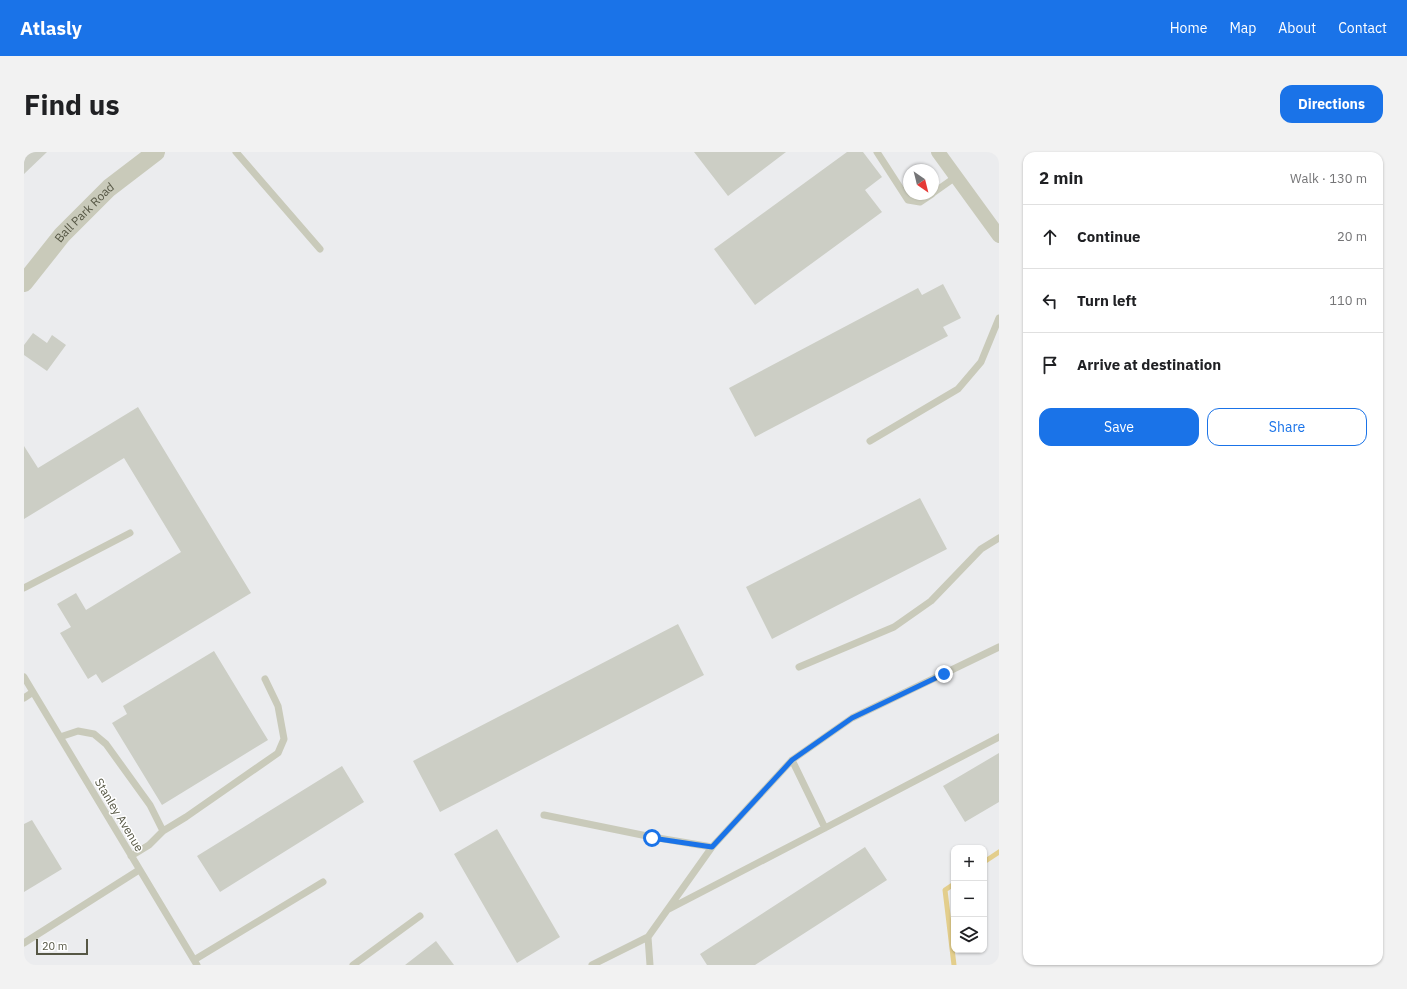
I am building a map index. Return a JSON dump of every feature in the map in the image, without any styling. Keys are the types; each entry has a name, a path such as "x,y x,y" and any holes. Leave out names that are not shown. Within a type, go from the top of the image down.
{"street":[{"name":"Ball Park Road","path":"24,283 62,234 109,188 156,152"},
{"path":"938,152 957,176 999,236"}],"lane":[{"path":"236,152 320,249"},
{"path":"877,152 903,192"},
{"path":"939,189 957,176"},
{"path":"908,200 920,202 923,200"},
{"path":"870,441 958,389 981,362 999,318"},
{"path":"24,588 130,533"},
{"path":"799,667 894,627 931,601 981,549 999,538"},
{"path":"592,965 648,937 712,847 792,760 852,718 999,647"},
{"name":"Stanley Avenue","path":"24,676 195,962"},
{"path":"131,856 149,845 163,831 186,817 278,753 284,738 278,706 265,679"},
{"path":"24,698 33,692"},
{"path":"60,737 78,731 94,734 106,744 150,805 163,831"},
{"path":"668,910 999,737"},
{"path":"792,760 825,828"},
{"path":"544,816 652,838 712,847"},
{"path":"24,943 139,870"},
{"path":"195,962 323,882"},
{"path":"353,965 420,916"},
{"path":"648,937 650,965"}],"building":[{"path":"24,152 47,152 24,174"},
{"path":"694,152 786,152 728,196"},
{"path":"847,152 863,152 882,177 865,190 882,212 755,305 714,249"},
{"path":"943,284 961,318 943,327 948,336 755,437 729,388 918,288 922,295"},
{"path":"33,333 47,343 52,335 66,345 47,371 24,355 24,345"},
{"path":"138,407 251,593 102,683 96,674 88,679 60,633 71,627 57,604 76,593 86,610 181,552 124,458 24,519 24,446 38,468"},
{"path":"920,498 947,549 772,639 746,587"},
{"path":"678,624 704,675 440,812 413,761"},
{"path":"214,651 268,740 162,805 112,723 127,714 123,706"},
{"path":"999,753 999,802 965,822 943,786"},
{"path":"342,766 364,802 220,892 197,856"},
{"path":"32,820 62,869 24,892 24,824"},
{"path":"497,829 560,937 517,963 454,854"},
{"path":"865,847 887,880 755,965 707,965 700,954"},
{"path":"436,941 454,965 405,965"}],"waterway":[{"path":"987,860 999,852"},
{"path":"951,886 945,890 954,965"}],"route":[{"path":"652,838 712,847 792,760 852,718 944,674"}]}
